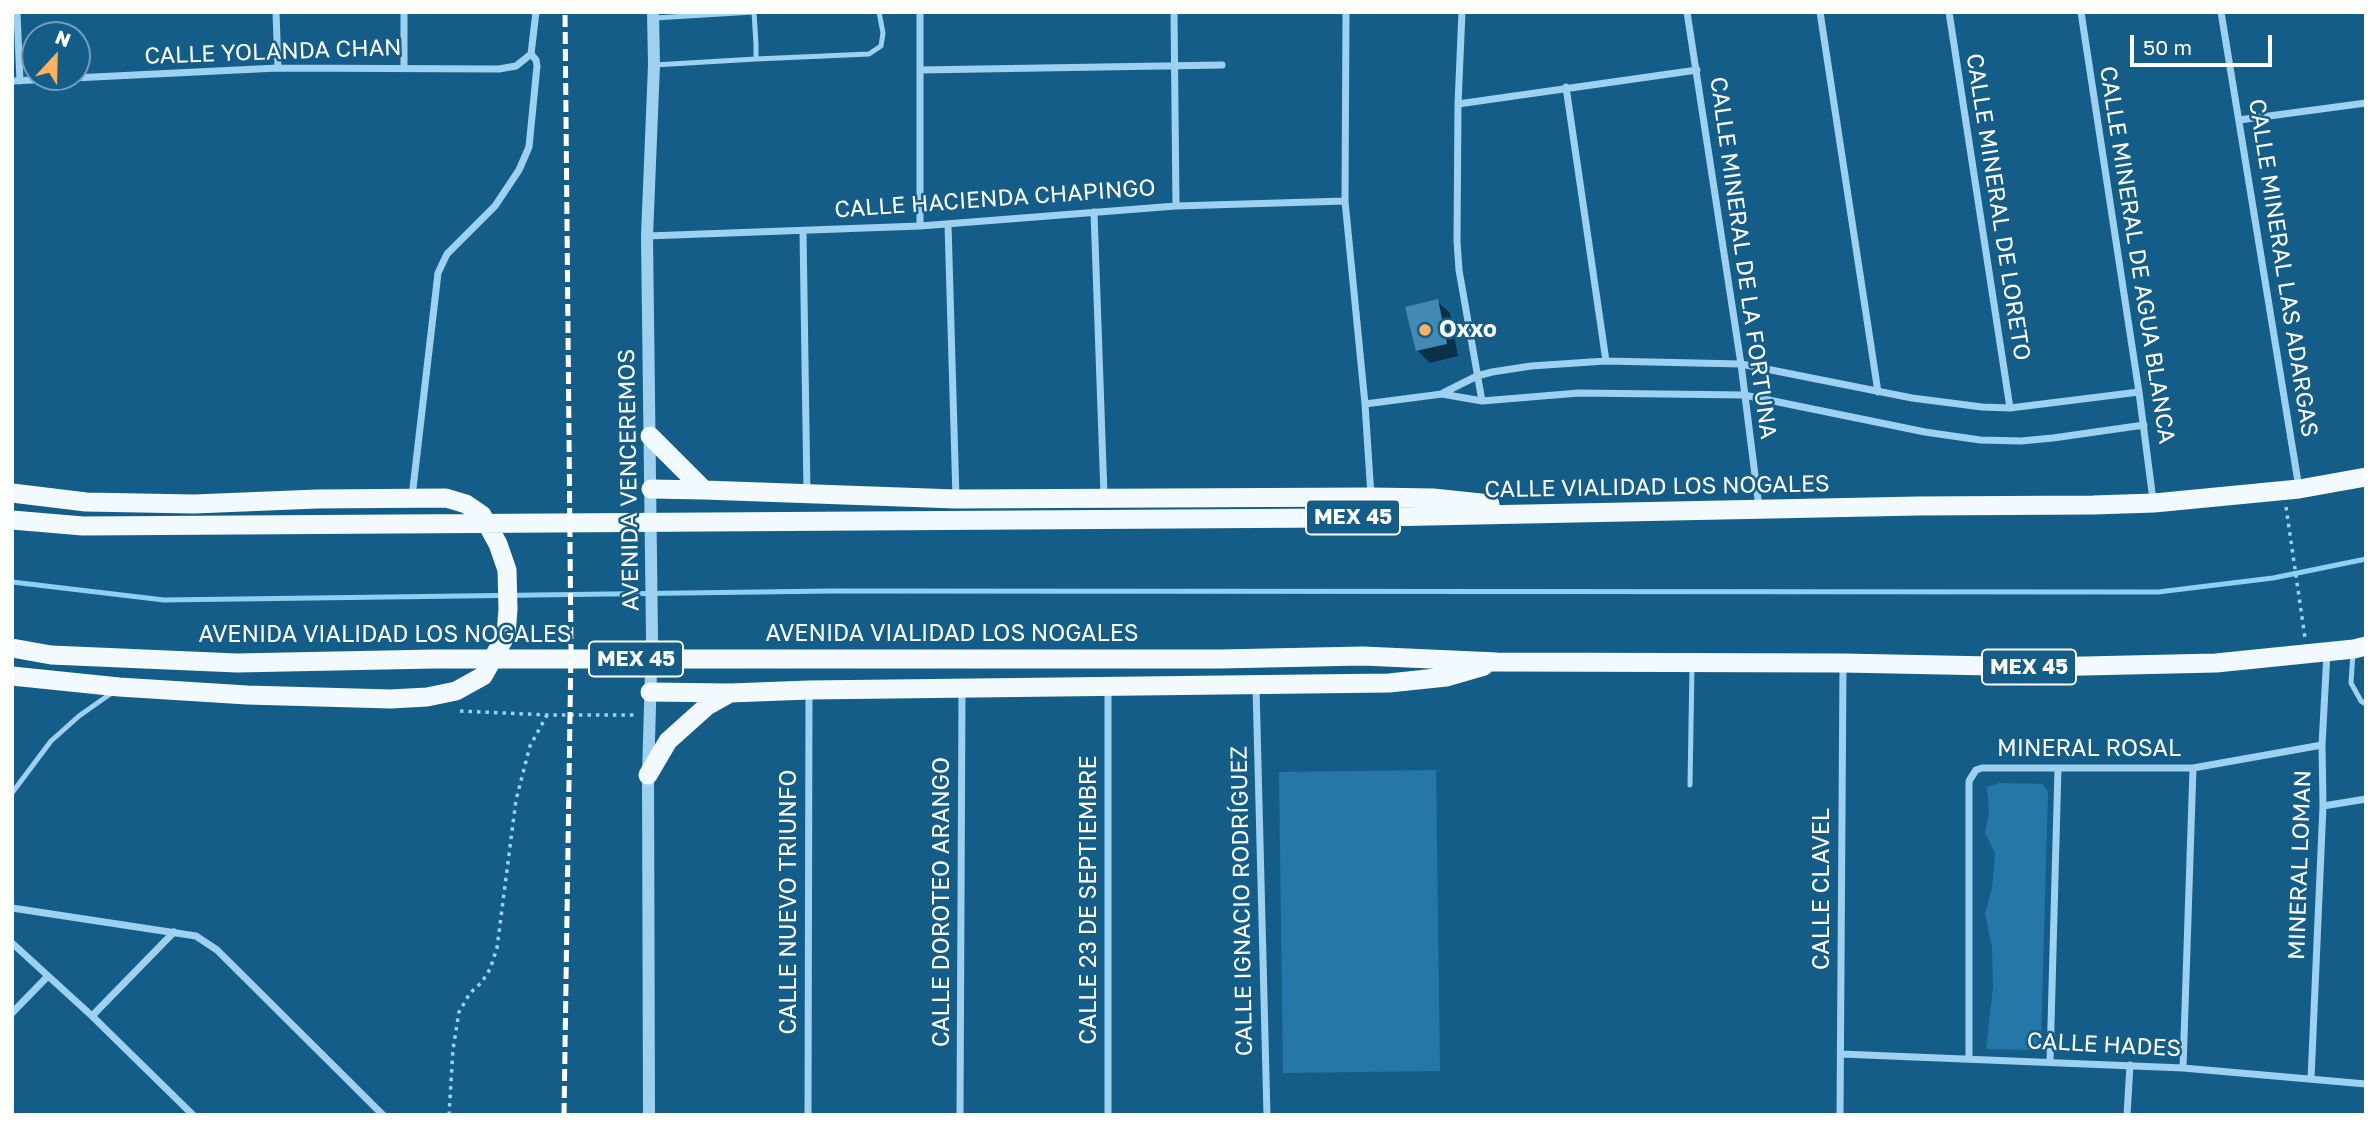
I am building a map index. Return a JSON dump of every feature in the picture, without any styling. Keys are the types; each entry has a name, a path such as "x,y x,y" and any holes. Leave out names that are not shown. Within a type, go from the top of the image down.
{"highway":[{"path":"650,436 704,490"},
{"name":"CALLE VIALIDAD LOS NOGALES","path":"12,520 83,526 1332,518 2154,503 2299,489 2366,477"},
{"path":"651,489 956,499 1433,498 1557,513"},
{"path":"12,493 86,502 194,504 446,498 467,505 482,515 498,544 506,570 508,609 506,635 483,676 456,691 427,697 391,699 247,695 119,687 12,676"},
{"name":"AVENIDA VIALIDAD LOS NOGALES","path":"12,648 51,655 237,663 434,659 1220,659 1363,656 1497,662"},
{"name":"MEX 45","path":"1497,662 2163,666 2360,648"},
{"path":"650,692 1415,682 1446,677 1497,662"},
{"path":"648,775 668,741 707,706 730,693"}],"street":[{"path":"16,81 17,12"},
{"path":"276,12 278,68"},
{"path":"404,12 404,67"},
{"path":"412,497 438,273 447,254 495,206 519,170 529,148 537,66 531,54 536,12"},
{"path":"920,12 920,226"},
{"path":"1174,12 1176,206"},
{"path":"1346,12 1345,201 1365,404 1371,497"},
{"path":"1462,12 1457,241 1459,270 1482,401"},
{"name":"CALLE MINERAL DE LA FORTUNA","path":"1687,12 1741,364 1759,509"},
{"path":"1820,12 1878,392"},
{"name":"CALLE MINERAL DE LORETO","path":"1949,12 2010,408"},
{"name":"CALLE MINERAL DE AGUA BLANCA","path":"2081,12 2154,503"},
{"name":"CALLE MINERAL LAS ADARGAS","path":"2221,12 2299,489"},
{"name":"AVENIDA VENCEREMOS","path":"649,1115 648,775 652,637 647,236 654,65 653,15"},
{"name":"CALLE YOLANDA CHAN","path":"16,81 278,68 499,69 516,66 531,54"},
{"path":"920,70 1223,65"},
{"path":"1458,104 1697,70"},
{"path":"1566,87 1606,361"},
{"path":"2239,120 2366,103"},
{"name":"CALLE HACIENDA CHAPINGO","path":"647,236 920,226 1176,206 1345,201"},
{"path":"1094,212 1104,500"},
{"path":"948,224 956,499"},
{"path":"803,231 807,494"},
{"path":"1442,394 1477,376 1531,366 1606,361 1741,364 1950,404 2010,408 2139,392"},
{"path":"1365,404 1442,394 1482,401 1579,393 1744,395 1925,432 1980,440 2021,441 2144,425"},
{"name":"MINERAL LOMAN","path":"2311,1079 2327,652"},
{"name":"CALLE CLAVEL","path":"1840,1115 1843,663"},
{"name":"CALLE 23 DE SEPTIEMBRE","path":"1108,686 1108,1115"},
{"name":"CALLE IGNACIO RODRÍGUEZ","path":"1256,686 1267,1115"},
{"name":"CALLE NUEVO TRIUNFO","path":"808,1115 809,690"},
{"name":"CALLE DOROTEO ARANGO","path":"960,1115 962,690"},
{"name":"MINERAL ROSAL","path":"1969,1059 1969,781 1972,775 1982,768 2193,768 2322,745"},
{"path":"2050,1061 2058,768"},
{"path":"2183,1068 2193,768"},
{"path":"2323,806 2366,799"},
{"path":"12,908 196,936 217,950 383,1115"},
{"path":"92,1016 174,932"},
{"path":"12,943 92,1016 193,1115"},
{"path":"12,1013 47,977"},
{"name":"CALLE HADES","path":"1841,1054 2183,1068 2366,1084"},
{"path":"2127,1115 2130,1065"}],"lane":[{"path":"653,15 754,12 756,59"},
{"path":"654,65 869,54 876,51 882,39 878,12"},
{"path":"2360,648 2351,682 2361,701 2366,704"},
{"path":"1690,785 1692,663"},
{"path":"12,793 51,741 79,716 119,687"}],"path":[{"path":"2287,514 2305,640"},
{"path":"427,697 450,710 547,715 650,715"},
{"path":"449,1115 453,1049 459,1012 470,993 491,969 497,948 516,800 530,746 547,715"}],"shaded area":[{"path":"1436,770 1440,1071 1283,1073 1279,772"},
{"path":"1999,783 2043,784 2048,792 2041,1041 2035,1050 1986,1049 1993,988 1992,947 1985,914 1992,888 1995,853 1985,833 1989,813 1987,787"}],"building":[{"path":"1438,299 1447,344 1416,351 1405,307"}],"waterway":[{"path":"12,582 164,600 832,591 2158,592 2273,578 2366,559"}],"railway":[{"path":"564,1115 571,649 565,12"}],"place":[{"name":"Oxxo","path":"1425,330"}]}
